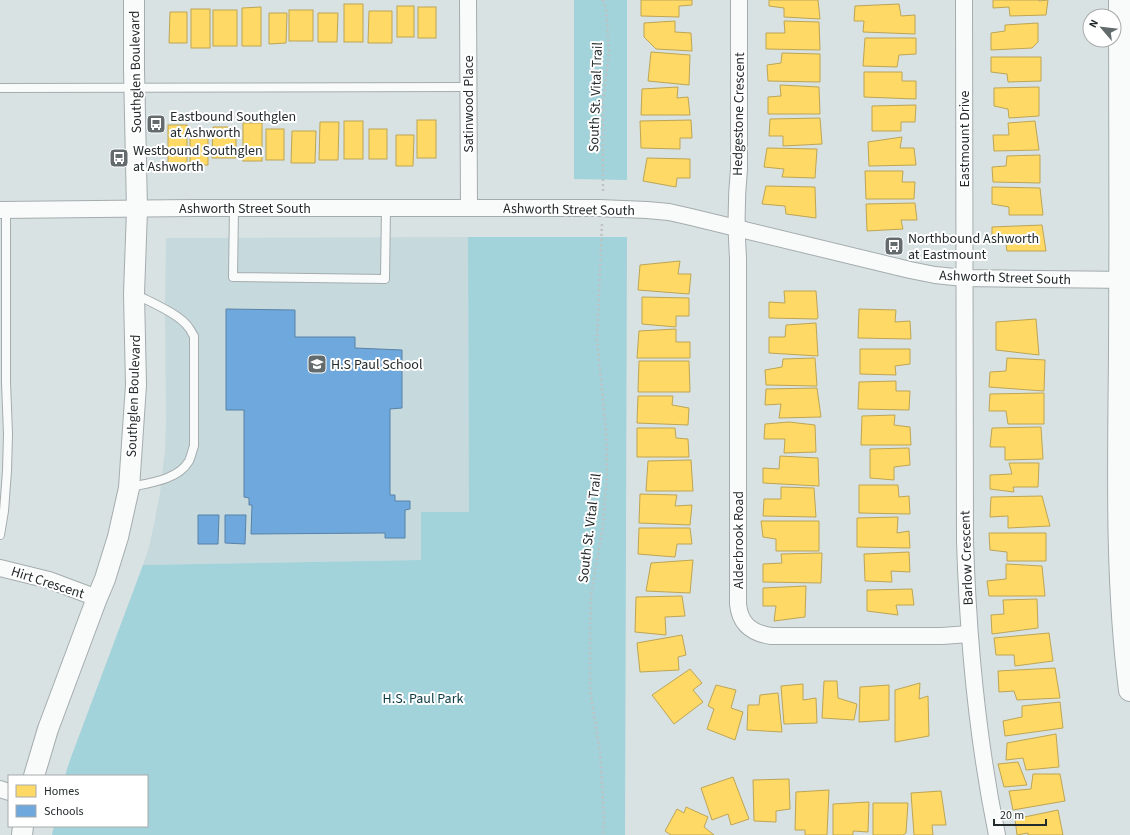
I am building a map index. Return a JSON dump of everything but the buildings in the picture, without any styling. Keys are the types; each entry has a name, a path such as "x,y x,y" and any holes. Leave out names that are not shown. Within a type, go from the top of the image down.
{"main road":[{"path":"1120,0 1125,280 1119,477 1120,548 1123,619 1130,690"}],"street":[{"name":"Southglen Boulevard","path":"34,775 48,730 105,580 118,537 129,488 136,385 134,294 137,210 134,0"},
{"name":"Satinwood Place","path":"468,0 468,208"},
{"name":"Hedgestone Crescent","path":"736,228 739,161 739,0"},
{"name":"Eastmount Drive","path":"964,0 964,278"},
{"name":"Ashworth Street South","path":"3,210 234,208 599,208 646,210 676,214 936,275 964,278 1125,280"},
{"name":"Alderbrook Road","path":"736,228 738,258 738,604 741,618 756,632 771,636 942,636 969,634"},
{"name":"Barlow Crescent","path":"964,278 965,541 969,634 981,739 997,835"},
{"name":"Hirt Crescent","path":"0,568 22,572 49,580 97,598"}],"lane":[{"path":"0,88 468,87"},
{"path":"234,208 233,277 386,279 386,208"},
{"path":"0,535 4,511 8,434 3,210"},
{"path":"129,488 160,480 180,472 189,461 194,446 194,336 189,327 165,308 134,294"}],"path":[{"name":"South St. Vital Trail","path":"603,0 606,9 609,52 603,101 603,194"},
{"name":"South St. Vital Trail","path":"602,222 597,340 606,430 607,475 603,525 591,595 590,690 600,752 604,816 603,835"}],"shaded area":[{"name":"H.S Paul School","path":"468,237 469,512 422,560 143,565 149,547 160,493 165,450 166,238"}],"green space":[{"path":"574,0 627,0 627,180 574,179"},
{"name":"H.S. Paul Park","path":"468,237 627,237 625,835 52,835 54,827 148,827 148,775 65,775 143,565 421,560 421,512 469,512"}],"place":[{"name":"Eastbound Southglen at Ashworth","path":"156,124"},
{"name":"Westbound Southglen at Ashworth","path":"119,158"},
{"name":"Northbound Ashworth at Eastmount","path":"894,246"},
{"name":"H.S Paul School","path":"317,364"}]}
